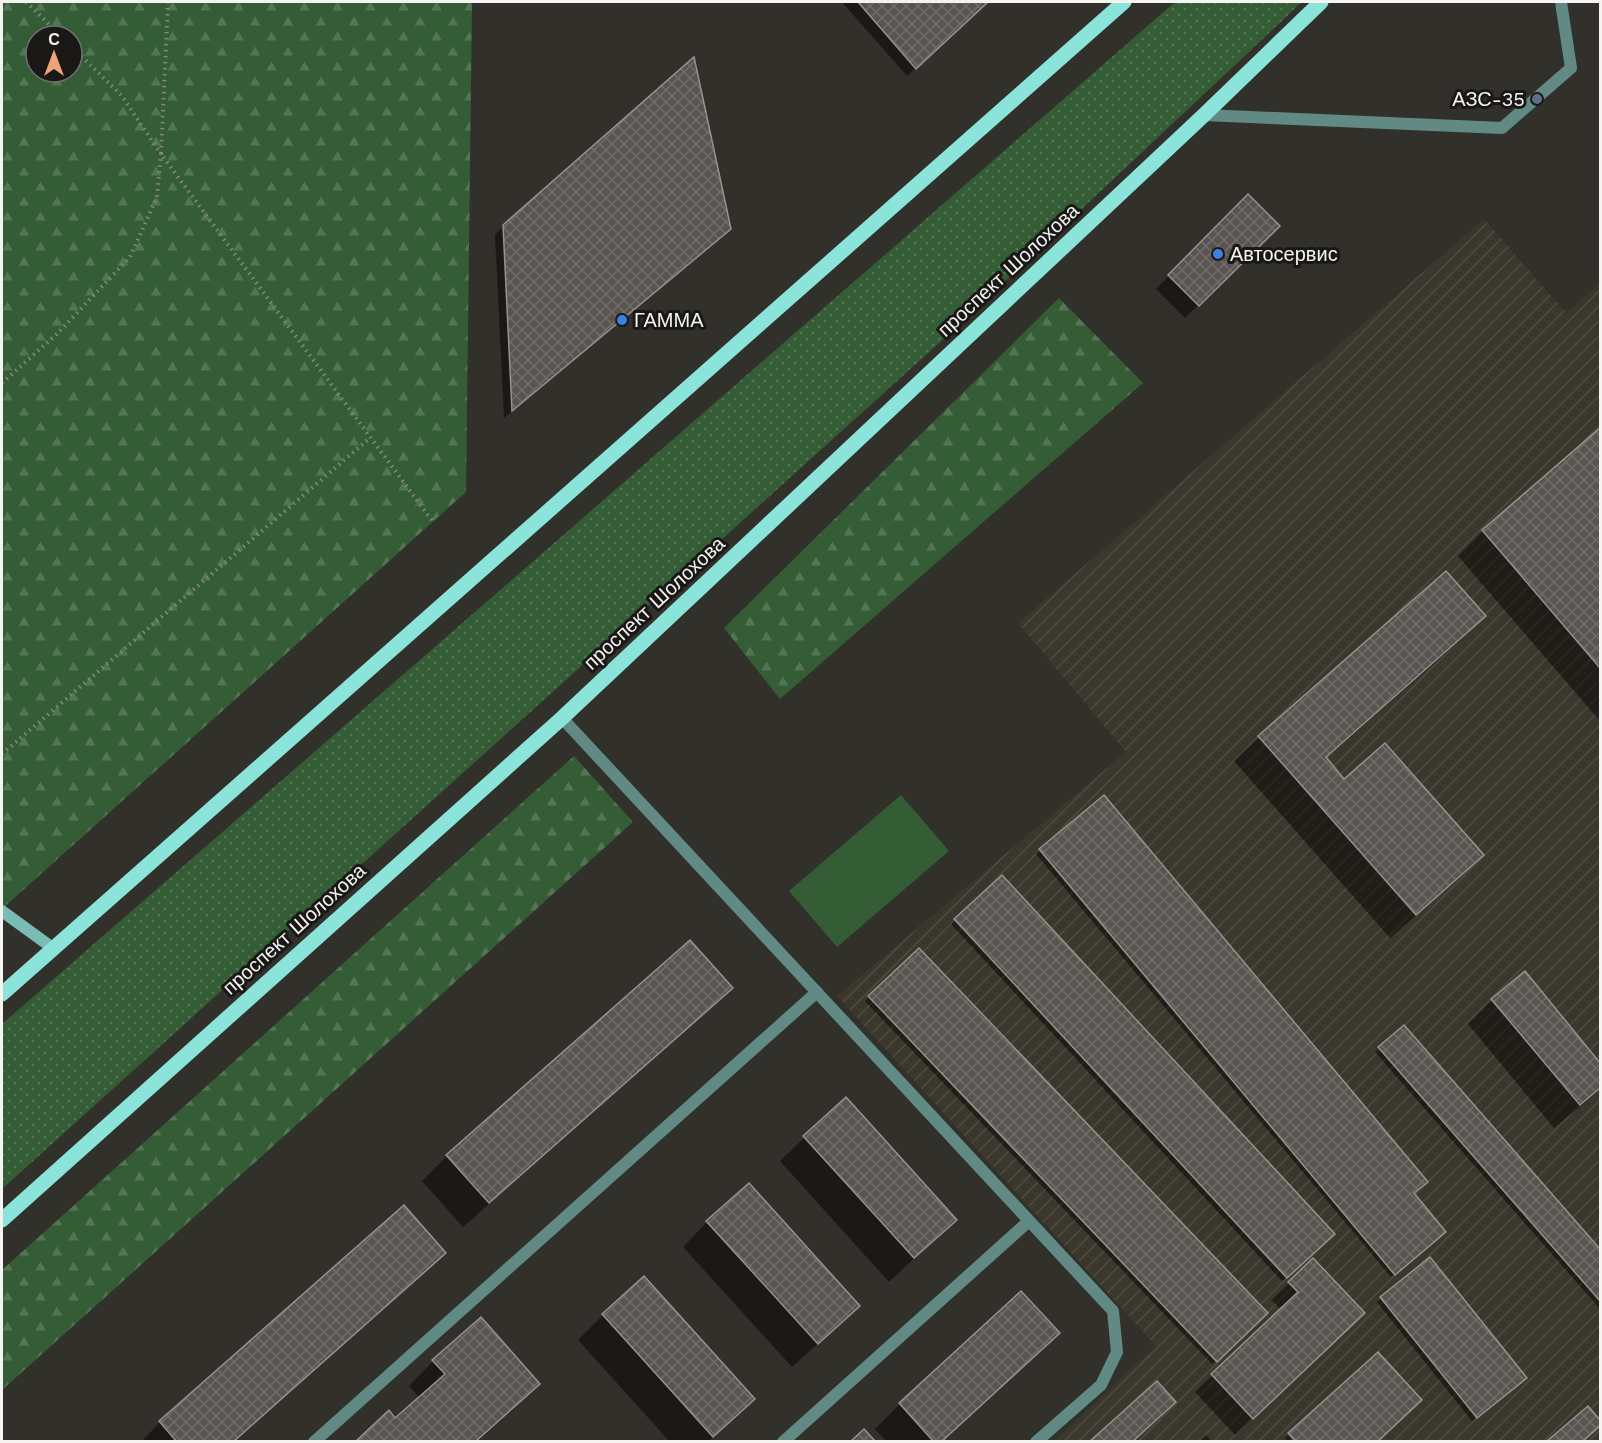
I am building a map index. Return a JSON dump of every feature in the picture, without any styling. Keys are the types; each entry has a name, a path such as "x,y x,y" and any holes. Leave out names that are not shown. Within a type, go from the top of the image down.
{"main road":[{"path":"2,994 1124,2"},
{"name":"проспект Шолохова","path":"2,1220 562,718 1204,116 1321,2"}],"street":[{"path":"2,911 54,949"}],"lane":[{"path":"1204,116 1502,128 1571,68 1561,2"},
{"path":"562,718 1113,1311 1117,1352 1101,1385 1036,1442"},
{"path":"314,1442 817,992"},
{"path":"783,1442 1029,1221"}],"path":[{"path":"26,2 49,24"},
{"path":"2,383 57,334 130,256 157,197 168,2"},
{"path":"84,59 122,96 161,154 433,522"},
{"path":"2,754 370,437"}],"shaded area":[{"path":"1484,219 1566,313 1600,283 1600,1441 1054,1441 1156,1346 837,996 1126,752 1018,623"}],"green space":[{"path":"2,2 472,2 466,492 2,909"},
{"path":"1175,2 1301,2 937,345 2,1189 2,1024"},
{"path":"1059,298 1143,383 780,699 724,628"},
{"path":"574,756 633,822 2,1390 2,1270"},
{"path":"901,795 949,851 837,947 789,891"}],"building":[{"path":"858,2 988,2 916,69"},
{"path":"694,57 731,229 512,411 503,225"},
{"path":"1248,194 1280,226 1199,306 1168,275"},
{"path":"1600,428 1600,668 1482,530"},
{"path":"1446,571 1486,616 1326,757 1344,779 1385,743 1484,855 1416,915 1258,736"},
{"path":"1104,795 1428,1182 1414,1193 1446,1232 1395,1275 1039,849"},
{"path":"1002,875 1335,1234 1287,1278 954,919"},
{"path":"690,940 733,988 489,1203 446,1155"},
{"path":"919,948 1268,1313 1217,1362 868,996"},
{"path":"1525,971 1600,1063 1600,1088 1580,1105 1491,999"},
{"path":"1404,1025 1600,1249 1600,1301 1378,1047"},
{"path":"846,1097 957,1220 914,1258 803,1136"},
{"path":"749,1183 860,1306 818,1344 706,1221"},
{"path":"404,1205 446,1253 233,1442 177,1442 159,1421"},
{"path":"1430,1257 1527,1378 1477,1418 1380,1297"},
{"path":"1313,1258 1365,1313 1253,1419 1211,1374 1298,1292 1288,1282"},
{"path":"644,1276 755,1399 713,1437 602,1314"},
{"path":"1021,1291 1060,1333 941,1442 934,1442 899,1403"},
{"path":"481,1317 540,1384 475,1442 355,1442 389,1410 395,1418 445,1374 432,1360"},
{"path":"1378,1352 1422,1400 1377,1442 1296,1442 1288,1433"},
{"path":"1157,1381 1176,1402 1132,1442 1089,1442"},
{"path":"1588,1406 1600,1420 1600,1426 1582,1442 1546,1442"},
{"path":"864,1429 876,1442 850,1442"}],"place":[{"name":"АЗС-35","path":"1537,99"},
{"name":"Автосервис","path":"1218,254"},
{"name":"ГАММА","path":"622,320"}]}
